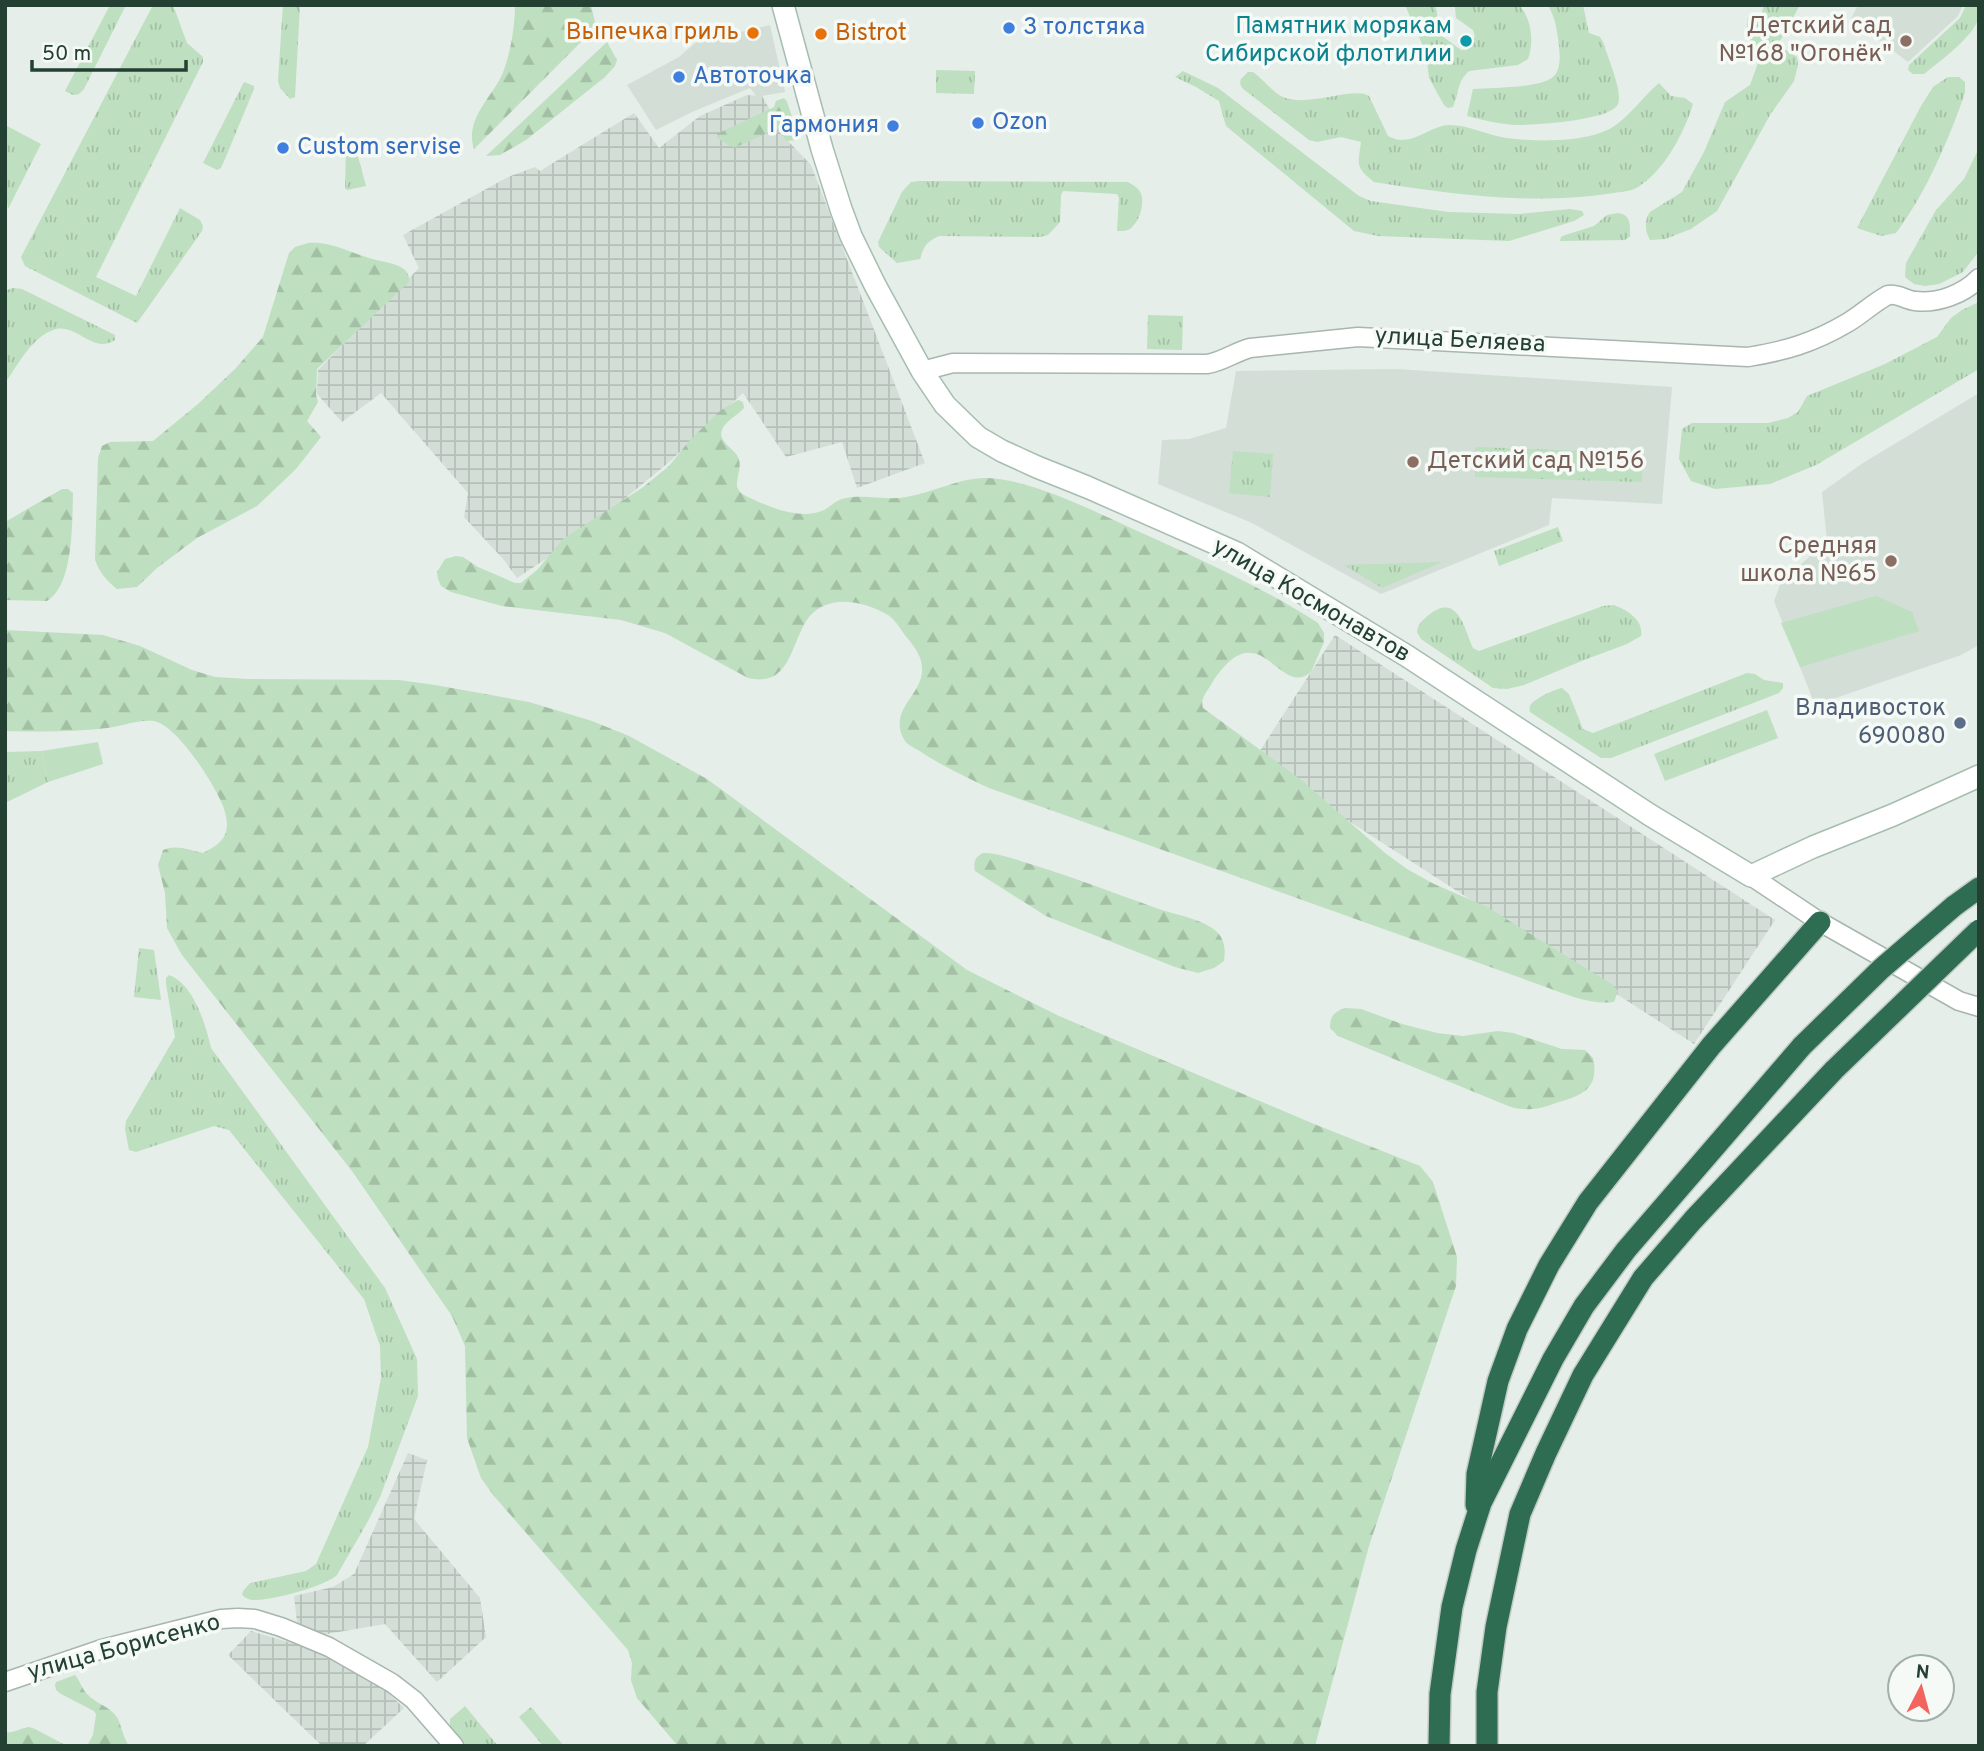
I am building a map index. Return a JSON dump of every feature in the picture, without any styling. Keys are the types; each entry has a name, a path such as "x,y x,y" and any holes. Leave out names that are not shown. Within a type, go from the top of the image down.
{"highway":[{"path":"1439,1746 1440,1694 1452,1607 1481,1503 1553,1359 1584,1306 1626,1250 1802,1046 1881,969 1979,888"},
{"path":"1475,1522 1477,1474 1498,1381 1517,1329 1549,1265 1588,1202 1645,1129 1736,1016 1820,922"},
{"path":"1487,1746 1487,1692 1496,1627 1520,1514 1583,1375 1643,1278 1693,1220 1834,1070 1979,930"}],"main road":[{"name":"улица Космонавтов","path":"783,5 815,125 843,215 875,285 922,371 945,405 978,437 1037,467 1237,553 1407,656 1650,815 1751,876"},
{"path":"1751,876 1813,846 1893,815 1979,776"}],"street":[{"name":"улица Беляева","path":"922,371 953,363 1207,364 1250,348 1358,337 1748,357 1788,350 1818,337 1847,323 1893,293 1914,301 1931,301 1959,292 1979,278"},
{"path":"1751,876 1820,922 1959,1001 1979,1007"},
{"name":"улица Борисенко","path":"5,1682 102,1649 221,1619 255,1619 329,1647 392,1683 424,1709 454,1746"}],"shaded area":[{"name":"Детский сад №168 \"Огонёк\"","path":"1858,5 1963,5 1958,16 1908,62 1851,19"},
{"path":"770,25 785,92 757,97 750,88 656,130 627,85 679,57 695,43 733,28 736,33"},
{"path":"747,95 762,96 787,140 811,165 925,463 857,488 842,442 786,457 743,393 668,463 576,539 517,578 464,517 468,493 381,393 342,422 317,394 318,370 419,268 403,235 508,177 535,167 540,171 634,113 659,148 700,116"},
{"name":"Детский сад №156","path":"1397,369 1672,387 1662,504 1552,498 1549,525 1381,594 1252,523 1158,484 1162,440 1189,439 1226,428 1236,371"},
{"name":"Средняя школа №65","path":"1979,393 1979,645 1961,655 1815,705 1774,601 1781,582 1827,541 1822,492 1863,463"},
{"path":"1335,635 1775,920 1694,1044 1254,760"},
{"path":"408,1453 427,1460 414,1519 480,1598 486,1637 437,1682 385,1624 321,1635 297,1622 294,1596 333,1587 354,1574"},
{"path":"251,1631 326,1653 385,1690 404,1708 363,1746 322,1746 228,1655"}],"green space":[{"path":"110,5 126,5 84,89 73,95 65,91"},
{"path":"153,5 173,5 187,43 203,57 203,62 96,277 136,296 180,208 200,220 203,226 137,323 25,266 21,257"},
{"path":"283,5 300,5 295,97 290,99 280,88 278,81"},
{"path":"515,5 591,5 596,27 474,149 472,138 476,117 504,70 512,38"},
{"path":"1405,5 1435,5 1442,36 1461,50 1467,50 1475,36 1473,30 1456,18 1455,7 1519,5 1527,17 1531,31 1528,59 1518,65 1469,71 1460,83 1453,107 1448,108 1429,78 1426,53"},
{"path":"1548,5 1583,5 1589,33 1600,37 1603,42 1617,82 1618,104 1612,110 1587,118 1537,124 1515,125 1467,116 1473,89 1527,85 1547,81 1556,74 1559,46 1557,30"},
{"path":"1764,5 1800,5 1780,41 1781,47 1797,57 1794,81 1770,115 1717,211 1691,229 1665,239 1650,240 1646,226 1650,212 1682,192 1704,152 1725,102 1750,85 1762,52 1748,38 1748,17 1761,15"},
{"path":"1966,5 1979,5 1978,20 1967,36 1924,74 1913,74 1908,70 1909,65 1960,18"},
{"path":"607,42 617,60 605,77 526,140 500,155 486,156"},
{"path":"936,70 975,71 974,94 936,93"},
{"path":"1183,71 1218,88 1359,196 1371,201 1448,212 1519,214 1570,209 1582,211 1584,215 1574,221 1509,241 1378,236 1354,231 1226,126 1219,101 1175,77"},
{"path":"1248,72 1253,72 1279,95 1293,100 1352,93 1369,96 1388,136 1404,140 1449,125 1518,139 1563,140 1593,135 1616,125 1659,83 1671,96 1685,98 1693,104 1679,139 1665,161 1648,180 1635,189 1578,197 1490,197 1374,182 1359,165 1361,142 1341,137 1317,142 1309,140 1242,88 1241,79"},
{"path":"1948,77 1959,77 1965,82 1965,93 1944,147 1907,217 1896,233 1881,236 1857,228 1921,106 1933,87"},
{"path":"244,82 254,86 254,89 221,168 217,170 203,163"},
{"path":"784,98 798,140 787,141 777,129 736,147 717,138 717,134 774,107 776,101"},
{"path":"7,126 41,144 8,209 5,187"},
{"path":"350,141 355,146 366,186 347,190 346,149 347,142"},
{"path":"1979,148 1979,251 1963,272 1939,284 1914,284 1905,277 1906,263 1936,210 1964,179"},
{"path":"911,182 1128,182 1139,190 1142,203 1138,219 1132,227 1117,231 1117,194 1063,191 1060,222 1048,235 939,236 926,245 920,259 897,263 879,247 878,242 902,192"},
{"path":"1618,213 1629,221 1630,236 1625,240 1560,241 1565,235 1594,226 1607,215"},
{"path":"308,243 331,245 398,266 407,272 409,282 317,369 318,402 307,421 321,437 296,469 257,506 197,538 137,587 117,589 104,576 95,560 98,458 102,446 110,442 153,441 235,369 263,337 289,253 295,247"},
{"path":"12,288 22,289 115,335 115,340 99,344 69,330 53,330 38,339 5,383 5,291"},
{"path":"1979,302 1979,369 1816,465 1770,484 1715,489 1691,481 1679,459 1682,429 1692,423 1768,423 1788,418 1798,412 1807,396 1885,364 1937,337 1951,318"},
{"path":"1148,315 1183,316 1182,350 1147,349"},
{"path":"738,400 743,402 744,408 724,427 722,439 739,460 738,490 766,505 805,514 824,510 842,499 906,497 973,479 1000,479 1019,483 1080,505 1204,561 1273,596 1318,623 1324,633 1324,642 1311,672 1300,677 1289,675 1256,654 1243,654 1229,662 1212,683 1203,698 1203,708 1300,779 1407,869 1487,907 1613,985 1618,991 1614,1002 1588,1001 1563,993 989,788 944,765 909,745 902,735 901,715 919,683 922,672 920,657 894,620 868,606 836,602 817,609 803,627 782,670 762,679 748,678 665,633 621,620 502,606 451,592 441,586 437,572 445,559 456,556 515,583 521,583 537,570 563,539 642,488 669,466 690,440 720,411"},
{"path":"1475,447 1643,453 1642,482 1475,477"},
{"path":"1233,451 1273,454 1270,497 1229,493"},
{"path":"62,489 73,493 71,535 67,567 56,593 47,601 5,600 5,522"},
{"path":"1558,527 1563,541 1499,566 1494,551"},
{"path":"1442,562 1382,588 1344,565"},
{"path":"1876,596 1912,612 1919,631 1800,667 1781,623"},
{"path":"1614,605 1637,620 1641,636 1524,685 1507,689 1493,688 1421,639 1417,632 1420,624 1430,614 1440,609 1454,610 1463,623 1473,648 1479,651 1603,606"},
{"path":"5,630 103,635 140,646 192,670 215,677 399,680 529,702 592,721 629,736 707,779 967,970 1059,1016 1420,1166 1433,1182 1457,1257 1456,1286 1369,1546 1315,1746 678,1746 637,1698 631,1680 632,1663 628,1650 481,1478 467,1438 465,1346 452,1316 352,1171 182,955 167,928 165,893 158,865 163,850 178,848 203,853 222,840 227,829 223,806 212,784 184,744 163,725 154,721 82,730 5,731"},
{"path":"1747,673 1755,674 1764,680 1783,683 1783,688 1779,693 1611,758 1601,758 1530,712 1530,706 1535,700 1562,688 1569,694 1583,729 1593,733"},
{"path":"1767,710 1778,738 1665,781 1654,754"},
{"path":"98,742 103,764 48,782 42,751"},
{"path":"42,751 48,782 5,803 5,752"},
{"path":"983,853 1012,858 1199,921 1222,938 1224,961 1214,968 1198,973 1175,967 1046,916 975,871 975,860"},
{"path":"139,948 154,950 161,1000 134,997"},
{"path":"169,975 178,980 192,996 211,1048 385,1288 417,1359 418,1396 380,1497 337,1575 309,1588 271,1598 252,1600 242,1595 250,1583 306,1571 316,1564 368,1447 381,1378 380,1346 364,1299 229,1130 214,1126 136,1152 129,1150 126,1121 175,1037 166,984"},
{"path":"1345,1008 1361,1009 1437,1033 1463,1036 1498,1031 1513,1033 1562,1049 1585,1050 1593,1058 1594,1078 1586,1090 1573,1098 1536,1109 1512,1107 1338,1036 1330,1028 1331,1020 1335,1013"},
{"path":"75,1675 87,1694 115,1715 129,1746 87,1746 93,1735 96,1714 61,1694 55,1685 56,1682"},
{"path":"465,1706 498,1746 465,1746 450,1727 450,1719"},
{"path":"531,1707 564,1746 543,1746 519,1717"},
{"path":"29,1727 67,1746 5,1746 5,1732"}],"place":[{"name":"3 толстяка","path":"1009,28"},
{"name":"Выпечка гриль","path":"753,33"},
{"name":"Bistrot","path":"821,34"},
{"name":"Памятник морякам Сибирской флотилии","path":"1466,41"},
{"name":"Детский сад №168 \"Огонёк\"","path":"1906,41"},
{"name":"Автоточка","path":"679,77"},
{"name":"Ozon","path":"978,123"},
{"name":"Гармония","path":"893,126"},
{"name":"Custom servise","path":"283,148"},
{"name":"Детский сад №156","path":"1413,462"},
{"name":"Средняя школа №65","path":"1891,561"},
{"name":"Владивосток 690080","path":"1960,723"}]}
